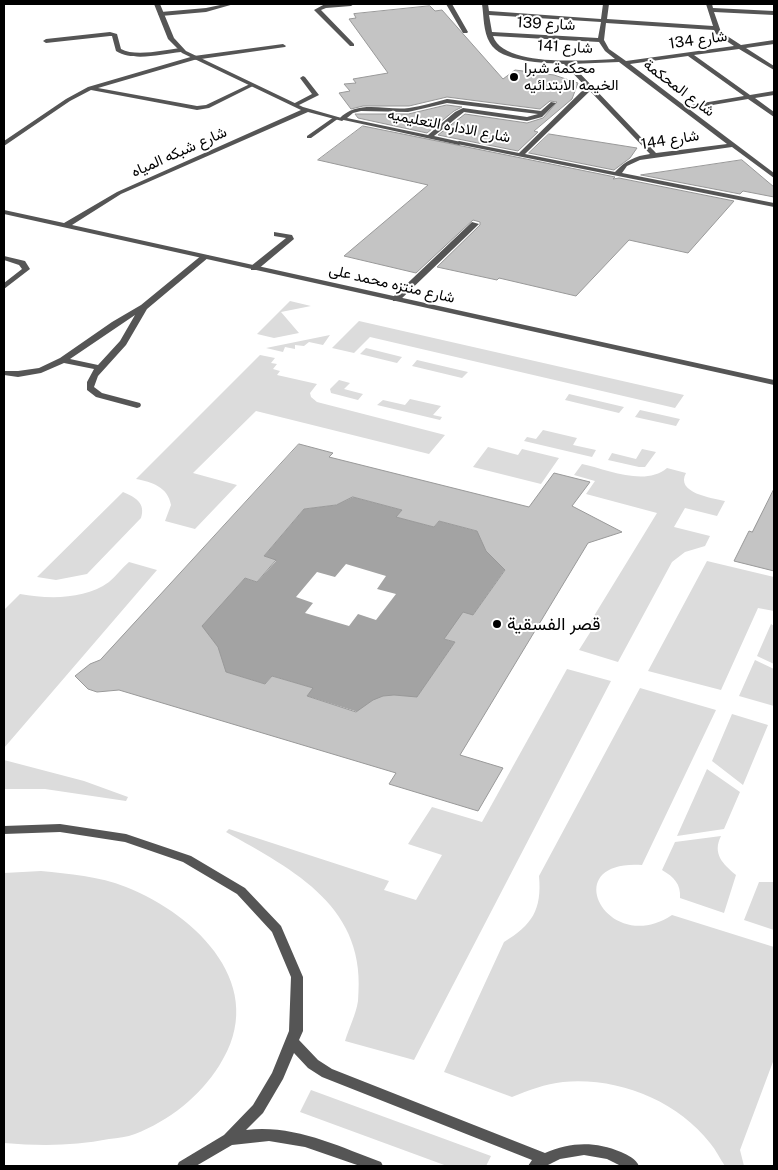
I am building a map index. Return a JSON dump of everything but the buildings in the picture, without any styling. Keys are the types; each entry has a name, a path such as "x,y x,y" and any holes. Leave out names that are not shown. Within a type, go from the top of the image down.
{"street":[{"name":"شارع الاداره التعليميه","path":"157,4 172,39 181,50 307,110 459,143 774,205"},
{"path":"161,14 206,10 231,4"},
{"path":"351,4 325,6 317,10 352,45"},
{"path":"449,4 465,32"},
{"path":"485,4 490,34"},
{"path":"601,40 602,20 606,4"},
{"path":"774,13 710,7 718,33 774,68"},
{"path":"487,13 715,28"},
{"path":"46,41 110,34 115,35 118,50 127,55 181,50"},
{"name":"شارع 139","path":"490,34 601,40"},
{"name":"شارع 141","path":"490,34 494,45 506,53 515,56 567,63 622,61"},
{"name":"شارع المحكمة","path":"601,40 607,50 774,175"},
{"name":"شارع 134","path":"622,61 774,42"},
{"path":"4,144 68,100 90,88 195,58 283,46"},
{"path":"689,54 774,115"},
{"path":"567,63 654,155"},
{"path":"295,105 316,95 303,78"},
{"path":"90,88 196,108 207,107 252,85"},
{"path":"520,154 590,88"},
{"path":"685,108 774,93"},
{"path":"309,137 339,118 360,109 408,110 446,101 542,113"},
{"path":"429,136 457,112 463,110 521,119 537,117 553,103"},
{"name":"شارع شبكه المياه","path":"65,226 119,193 307,110"},
{"name":"شارع 144","path":"617,174 625,165 638,158 733,145"},
{"name":"شارع منتزه محمد على","path":"4,212 774,383"},
{"path":"396,300 475,224"},
{"path":"254,268 290,239 289,237 277,234"},
{"path":"4,373 18,374 35,371 63,360 144,307 205,257"},
{"path":"4,258 22,263 26,269 4,287"},
{"path":"138,405 93,392 90,388 90,383 100,368 127,337 144,307"},
{"path":"63,360 100,368"},
{"path":"4,830 60,828 126,838 187,859 241,890 277,929 297,978 296,1031 292,1042 278,1075 258,1108 229,1139 184,1166"},
{"path":"292,1042 307,1059 327,1073 540,1163 559,1152 576,1149 612,1154 632,1166"},
{"path":"229,1139 258,1134 293,1137 376,1166"}],"shaded area":[{"path":"290,301 311,306 281,312 299,333 274,338 257,334"},
{"path":"359,321 684,395 675,408 370,337 354,353 332,348"},
{"path":"330,335 323,345 309,342 304,346 295,345 295,349 285,347 283,352 266,348"},
{"path":"366,348 402,357 397,363 360,354"},
{"path":"260,355 275,358 271,363 277,364 273,369 280,371 277,375 317,384 310,393 311,397 317,402 445,435 429,454 256,411 193,473 237,485 195,529 165,521 171,505 167,494 158,486 136,479"},
{"path":"417,360 468,372 462,378 412,366"},
{"path":"339,380 350,383 344,389 363,394 358,400 331,393 330,389"},
{"path":"569,394 624,407 619,413 565,400"},
{"path":"410,399 441,406 433,415 442,417 440,420 377,405 383,400 405,405"},
{"path":"640,410 680,419 676,426 635,417"},
{"path":"543,430 577,438 573,445 596,450 592,457 524,441 527,437 536,439"},
{"path":"488,447 518,455 522,449 559,458 541,484 473,467"},
{"path":"642,449 656,452 645,467 608,460 612,453 636,459"},
{"path":"582,464 625,475 637,476 648,476 667,468 686,473 684,480 690,490 704,496 725,501 717,516 685,508 674,527 710,536 705,546 685,552 672,562 618,662 579,650 591,631 586,629 657,513 586,494 595,481 574,475"},
{"path":"123,492 135,498 141,504 141,518 87,574 56,580 37,577"},
{"path":"353,497 402,510 397,517 434,527 439,521 488,534 509,564 473,615 444,639 455,642 416,699 400,696 385,697 371,702 358,712 307,696 312,688 272,676 265,684 215,669 196,632 245,578 257,582 276,561 264,556 304,509 336,505","holes":["346,564 386,576 377,589 396,594 376,620 358,614 349,626 305,613 313,603 296,597 317,572 335,577"]},
{"path":"707,561 774,577 774,611 758,608 721,690 648,671"},
{"path":"129,562 157,570 4,748 4,610 20,594 42,597 66,597 99,588 109,582"},
{"path":"771,624 774,626 774,664 757,656"},
{"path":"755,660 774,669 774,706 739,696"},
{"path":"567,669 611,681 414,1060 345,1041 358,1001 358,968 351,940 339,917 322,896 301,878 226,832 229,829 389,881 384,890 416,900 442,855 408,844 432,807 482,822"},
{"path":"640,688 716,710 642,865 616,867 601,876 596,890 600,904 611,916 628,924 649,925 672,915 774,947 774,1059 740,1150 744,1166 725,1166 710,1143 680,1115 663,1103 625,1088 584,1081 563,1082 550,1084 512,1097 444,1072 504,942 522,929 533,915 539,898 539,876"},
{"path":"732,714 768,725 743,785 712,761"},
{"path":"4,760 84,781 128,797 126,801 45,789 4,789"},
{"path":"707,769 740,792 724,829 677,836"},
{"path":"721,836 718,853 723,863 736,875 724,913 680,898 676,881 662,870 675,842"},
{"path":"41,871 105,880 153,899 178,916 200,935 219,957 231,982 236,1009 233,1037 219,1066 203,1087 183,1106 148,1129 129,1136 83,1143 44,1145 4,1143 4,873"},
{"path":"759,882 774,882 774,930 744,920"},
{"path":"311,1090 491,1156 486,1166 447,1166 300,1112"}],"place":[{"name":"محكمة شبرا الخيمه الابتدائيه","path":"514,77"},
{"name":"قصر الفسقية","path":"497,624"}]}
